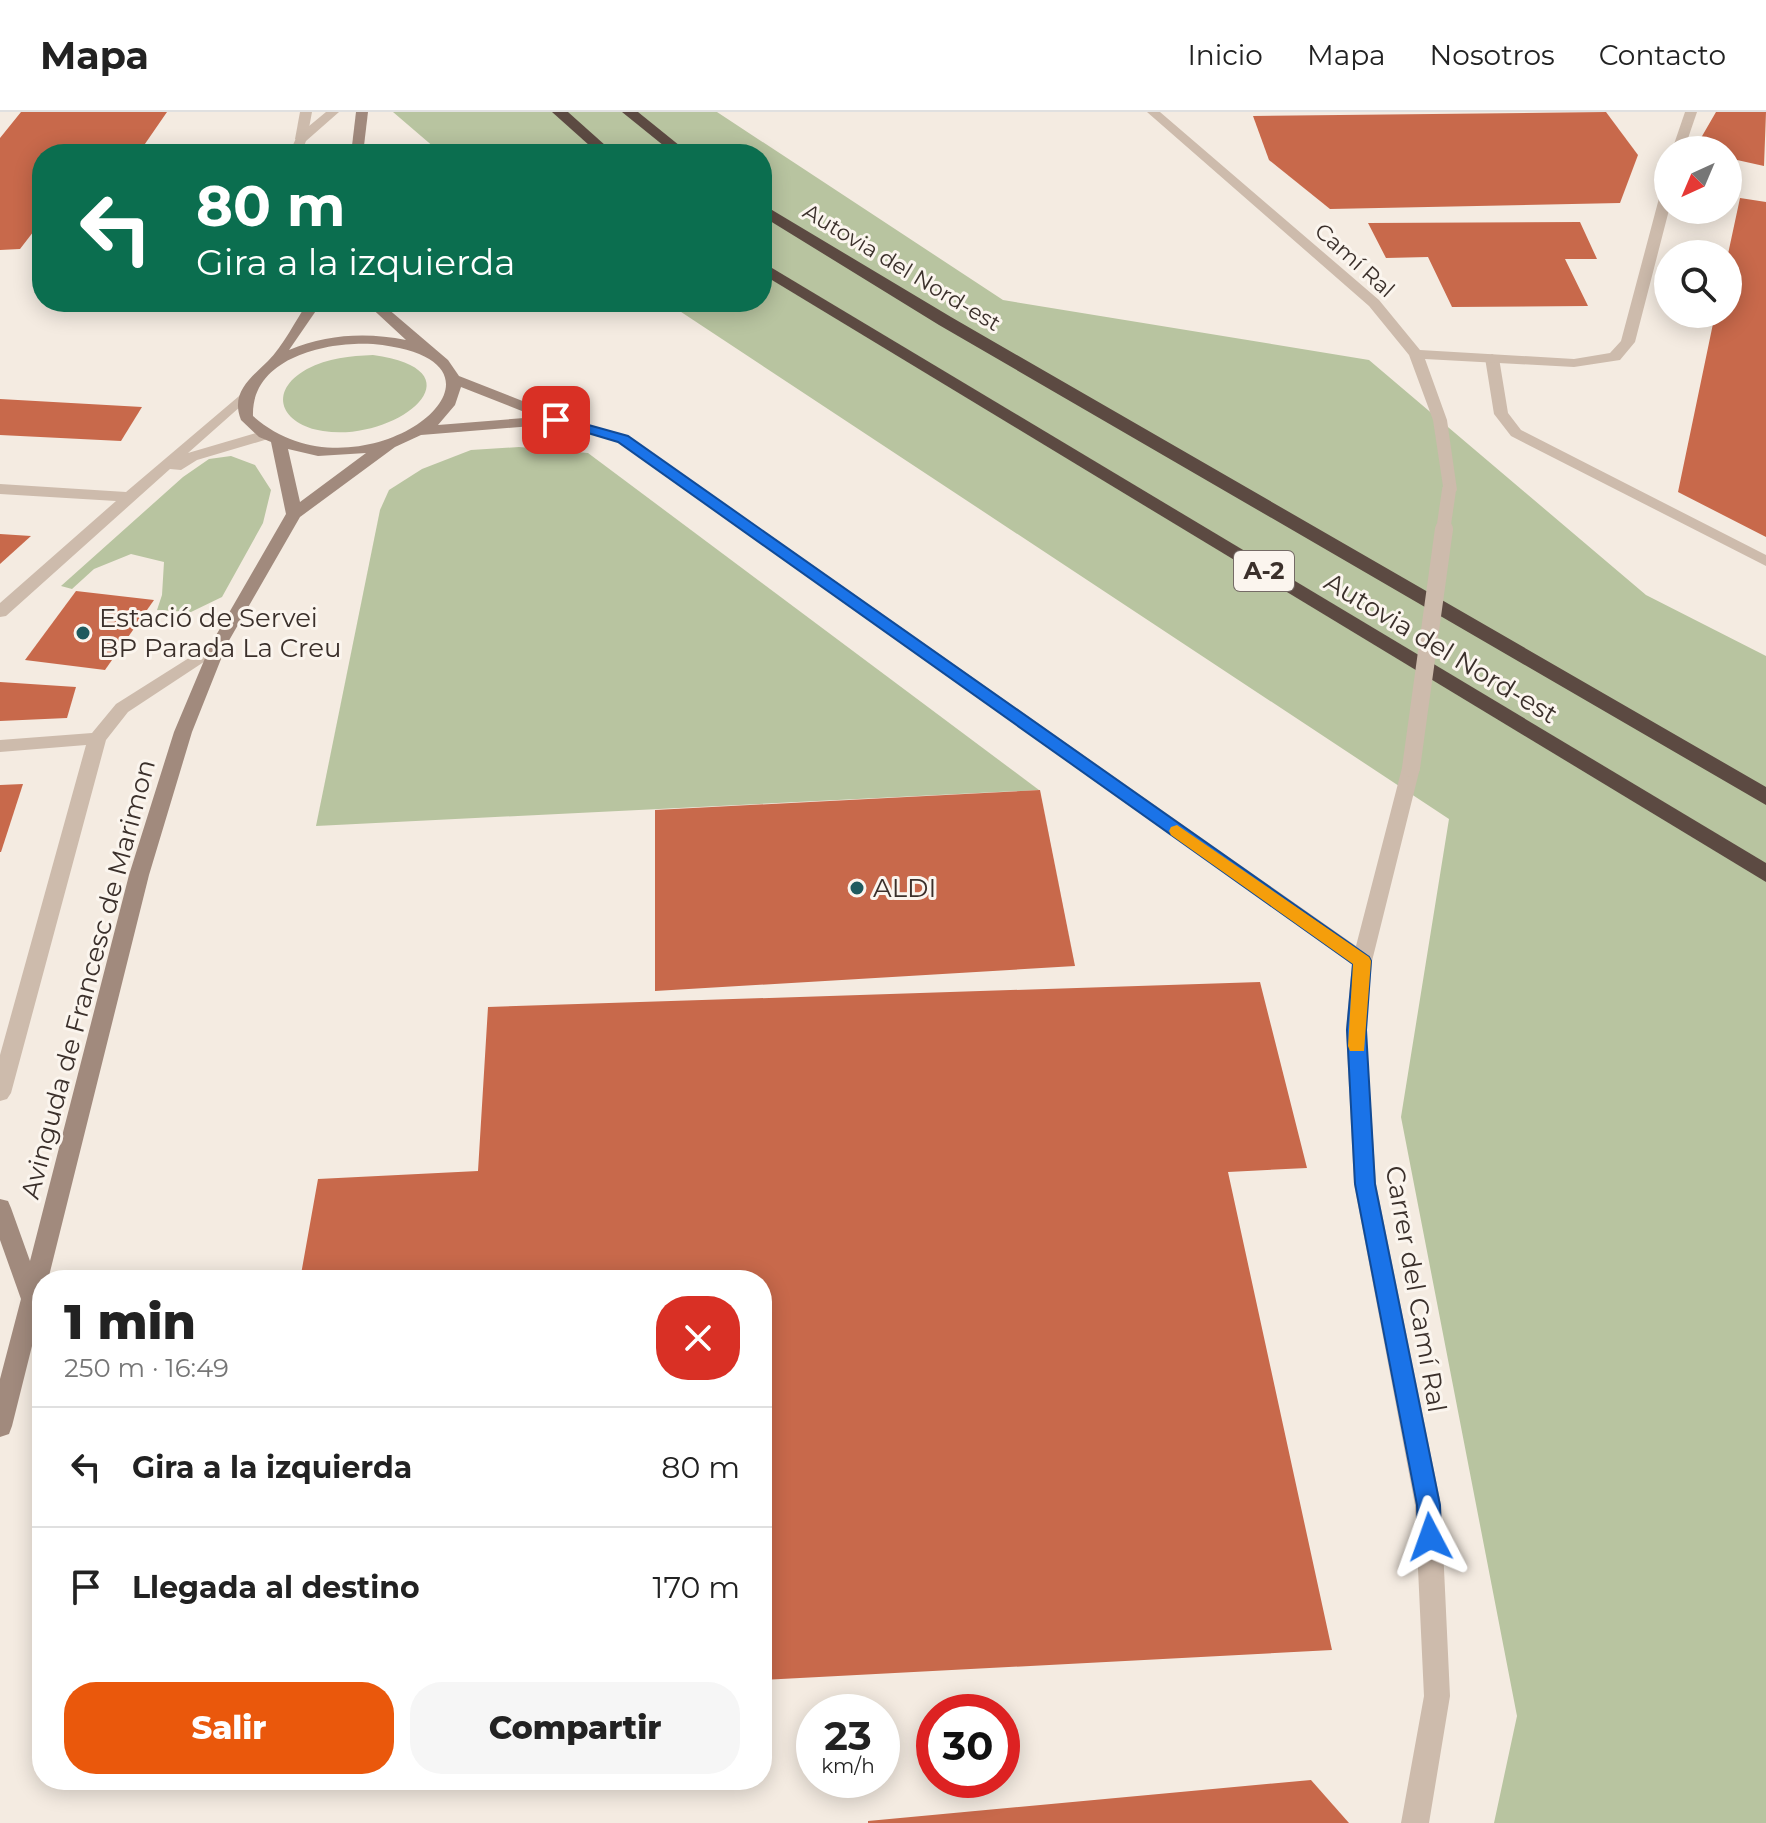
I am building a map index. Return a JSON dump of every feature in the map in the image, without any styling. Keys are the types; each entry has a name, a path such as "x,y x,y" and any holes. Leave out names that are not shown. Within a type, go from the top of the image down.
{"highway":[{"path":"559,112 596,144"},
{"path":"629,112 670,144"},
{"name":"Autovia del Nord-est","path":"772,215 959,329 1766,797"},
{"name":"Autovia del Nord-est","path":"772,273 1766,874"}],"main road":[{"path":"358,144 362,112"},
{"path":"271,366 308,312"},
{"path":"383,312 443,362 454,379 556,420"},
{"path":"389,444 294,514 287,471 270,440 246,417 245,395 254,380 271,366 308,347 354,339 381,340 424,349"},
{"path":"270,440 319,451 354,451 389,444 420,431 441,415 453,397 454,379"},
{"path":"420,431 556,420"},
{"name":"Avinguda de Francesc de Marimon","path":"41,1270 139,875 183,732 219,644 294,514"},
{"path":"0,1208 32,1298"},
{"name":"Avinguda de Francesc de Marimon","path":"0,1426 32,1305"}],"street":[{"path":"299,144 306,112"},
{"path":"301,139 333,112"},
{"name":"Camí Ral","path":"1153,112 1374,303 1416,354 1440,420 1449,490 1411,768"},
{"path":"1683,136 1691,112"},
{"path":"1416,354 1574,363 1615,357 1628,342 1658,224"},
{"path":"1492,358 1501,414 1516,433 1766,561"},
{"path":"0,612 245,395"},
{"path":"556,420 623,439 1362,961"},
{"path":"0,489 128,497 192,457 270,440"},
{"name":"Avinguda de Francesc de Marimon","path":"0,1093 97,738 122,708 219,644"},
{"path":"0,746 97,738"},
{"name":"Carrer del Camí Ral","path":"1411,768 1362,961 1356,1030 1365,1184 1428,1505 1437,1696 1415,1823"}],"green space":[{"path":"393,112 717,112 766,144 430,144"},
{"path":"772,148 1003,300 1369,360 1646,595 1766,656 1766,1823 1494,1823 1517,1716 1401,1117 1449,819 681,312 772,312"},
{"path":"373,355 407,363 423,375 426,389 418,404 401,416 377,426 350,432 309,428 289,415 283,397 294,378 323,362"},
{"path":"519,447 588,453 1039,790 316,826 380,510 389,490 422,469 471,450"},
{"path":"231,456 255,465 271,490 263,523 222,597 191,612 157,610 162,595 164,562 131,554 94,569 72,589 61,586 183,477 209,459"}],"building":[{"path":"21,112 167,112 145,144 32,144 32,233 20,249 0,250 0,138"},
{"path":"1606,112 1638,155 1620,203 1330,209 1269,160 1253,116"},
{"path":"1716,112 1766,112 1764,166 1742,161 1742,136 1702,136"},
{"path":"1742,198 1766,202 1766,537 1678,492 1712,328 1742,328 1742,240 1731,240 1734,224 1742,224"},
{"path":"1580,222 1597,259 1565,259 1588,306 1452,307 1428,257 1386,258 1368,223"},
{"path":"0,399 142,407 121,441 0,435"},
{"path":"0,534 31,536 0,564"},
{"path":"76,591 154,600 105,670 25,660"},
{"path":"0,682 76,687 67,718 0,721"},
{"path":"23,784 1,852 0,852 0,785"},
{"name":"ALDI","path":"1040,790 1075,966 655,991 655,810"},
{"path":"1260,982 1307,1168 1228,1172 1332,1650 772,1679 772,1270 302,1270 318,1179 478,1171 488,1007"},
{"path":"1311,1780 1349,1823 868,1823 868,1821"}],"slow traffic":[{"path":"1177,831 1362,961 1357,1046"}],"place":[{"name":"Estació de Servei BP Parada La Creu","path":"83,633"},
{"name":"ALDI","path":"857,888"}],"route":[{"path":"556,420 623,439 1362,961 1356,1030 1365,1184 1428,1505 1430,1537"}]}
